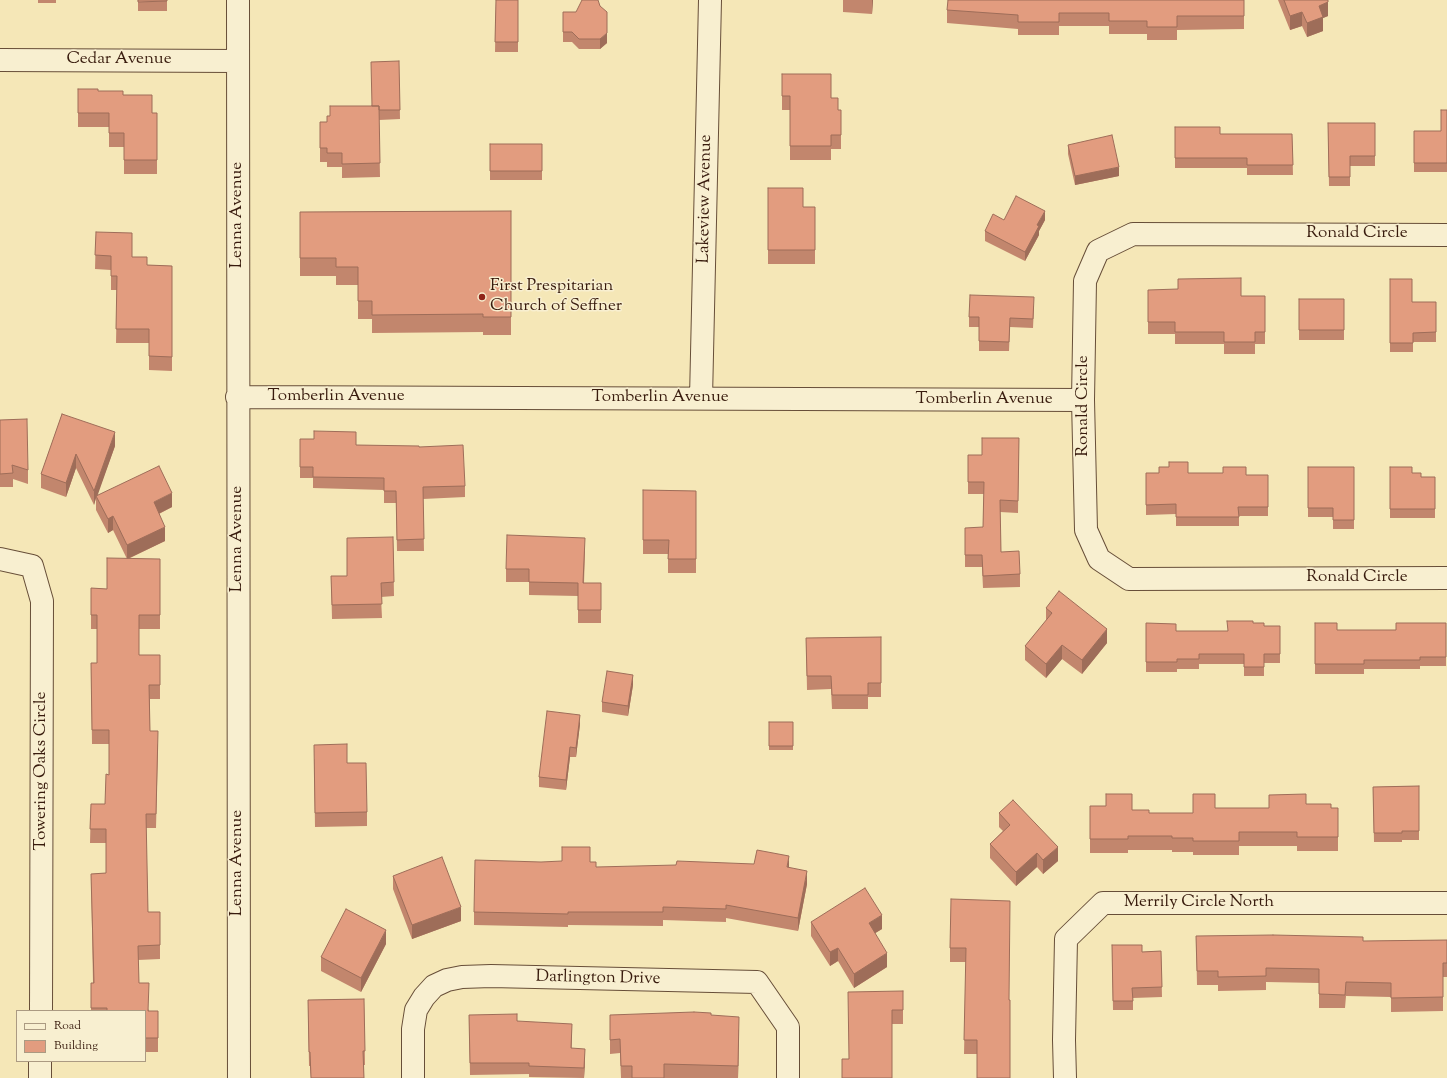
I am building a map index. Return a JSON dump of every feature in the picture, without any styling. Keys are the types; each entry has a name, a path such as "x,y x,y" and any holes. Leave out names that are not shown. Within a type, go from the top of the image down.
{"street":[{"name":"Lenna Avenue","path":"238,0 239,1078"},
{"name":"Lakeview Avenue","path":"702,398 710,0"},
{"name":"Cedar Avenue","path":"0,60 238,61"},
{"name":"Ronald Circle","path":"1447,234 1133,234 1098,251 1085,281 1083,400 1086,530 1099,559 1129,579 1447,578"},
{"name":"Tomberlin Avenue","path":"238,397 1083,400"},
{"name":"Towering Oaks Circle","path":"0,559 32,566 42,601 40,1010"},
{"name":"Merrily Circle North","path":"1065,1078 1064,1040 1066,939 1103,903 1447,903"},
{"name":"Darlington Drive","path":"413,1078 413,1029 416,1010 424,996 434,986 447,980 491,976 757,982 788,1028 788,1078"},
{"path":"40,1062 40,1078"}],"building":[{"path":"138,0 167,0 167,1 138,2"},
{"path":"496,0 518,0 518,42 495,42"},
{"path":"582,0 598,0 600,6 607,12 607,33 600,39 579,39 572,32 563,32 563,12 576,12"},
{"path":"948,0 1244,0 1244,16 1177,16 1177,27 1147,27 1147,21 1109,21 1109,13 1059,13 1059,22 1018,22 1018,15 947,10"},
{"path":"1284,0 1328,0 1328,2 1319,6 1323,17 1307,23 1302,12 1290,16"},
{"path":"399,61 400,110 379,110 379,106 372,106 371,62"},
{"path":"782,74 831,74 831,98 838,98 838,110 841,110 841,135 831,135 831,146 790,146 790,96 782,96"},
{"path":"78,89 123,91 123,95 152,95 152,113 157,113 157,160 124,160 124,133 109,133 109,113 78,113"},
{"path":"330,106 379,106 380,163 342,164 342,153 327,153 327,148 320,148 320,122 327,122 327,116 330,116"},
{"path":"1441,110 1447,110 1447,163 1414,163 1414,131 1441,131"},
{"path":"1328,123 1375,123 1375,156 1350,156 1350,177 1329,177"},
{"path":"1175,127 1220,127 1220,134 1292,134 1293,165 1247,165 1247,158 1175,158"},
{"path":"1112,135 1119,167 1075,176 1068,145"},
{"path":"490,144 542,144 542,171 490,171"},
{"path":"768,188 803,188 803,207 815,207 815,250 768,250"},
{"path":"1016,196 1045,211 1025,252 985,231 993,214 1004,220"},
{"path":"511,211 511,317 483,317 483,314 372,315 372,301 358,301 358,267 336,267 336,258 300,258 300,212"},
{"path":"96,232 132,233 132,257 147,257 147,265 172,266 172,357 149,356 149,329 116,329 117,276 111,276 111,256 95,255"},
{"path":"1241,278 1241,296 1265,296 1265,332 1255,332 1255,342 1224,342 1224,332 1175,332 1175,322 1148,322 1148,290 1178,289 1178,279"},
{"path":"1390,279 1412,279 1412,302 1436,302 1436,332 1413,333 1413,343 1390,343"},
{"path":"970,295 1034,297 1033,319 1010,318 1009,342 979,341 979,317 969,317"},
{"path":"1299,299 1344,299 1344,330 1299,330"},
{"path":"62,414 115,432 94,491 76,454 66,483 41,474"},
{"path":"27,419 28,470 12,465 13,473 0,474 0,420"},
{"path":"314,431 356,432 356,445 419,447 463,445 465,486 423,487 424,539 397,540 396,491 384,491 384,478 313,477 313,467 300,467 300,439 314,439"},
{"path":"982,438 1019,438 1018,501 1000,500 1001,552 1019,551 1020,574 983,576 982,555 965,555 965,528 983,527 984,482 968,482 968,455 982,455"},
{"path":"1169,462 1188,462 1188,473 1223,473 1223,467 1246,467 1246,475 1268,475 1268,507 1238,507 1239,517 1176,517 1176,504 1146,505 1146,473 1159,473 1159,467 1169,467"},
{"path":"159,466 172,493 154,502 165,527 127,545 113,516 108,519 96,496"},
{"path":"1308,467 1354,467 1354,520 1333,520 1333,508 1308,508"},
{"path":"1390,467 1412,467 1412,473 1421,473 1421,477 1435,477 1435,509 1390,509"},
{"path":"643,490 696,491 696,559 668,559 669,540 643,540"},
{"path":"507,535 585,538 583,583 601,583 601,610 578,610 578,583 529,582 529,569 506,569"},
{"path":"393,537 394,582 381,583 382,604 332,605 331,576 347,576 347,538"},
{"path":"107,558 160,559 160,615 139,615 139,655 160,655 160,685 149,685 150,731 158,731 156,814 146,814 148,912 160,912 160,945 138,946 139,983 149,983 148,1011 158,1011 158,1038 146,1038 146,1010 107,1010 107,1008 91,1008 91,983 94,983 91,874 106,873 106,829 90,829 91,804 105,804 106,774 109,775 109,730 92,730 91,663 97,663 97,615 91,615 91,588 107,589"},
{"path":"1059,591 1107,629 1082,660 1062,645 1046,664 1025,646 1052,613 1046,608"},
{"path":"1227,621 1253,621 1253,623 1264,623 1264,626 1280,626 1280,654 1264,654 1264,667 1244,667 1244,654 1199,654 1199,659 1177,659 1177,662 1146,662 1146,623 1176,624 1176,631 1228,631"},
{"path":"1315,623 1337,623 1337,630 1396,630 1396,623 1446,623 1446,657 1420,657 1420,660 1364,660 1364,664 1315,664"},
{"path":"881,637 881,683 868,683 868,695 832,695 831,676 807,676 806,638"},
{"path":"607,671 633,675 628,706 602,702"},
{"path":"547,711 580,715 576,748 570,747 566,780 539,777"},
{"path":"769,722 793,722 793,746 769,746"},
{"path":"347,744 347,763 366,763 367,812 315,813 314,745"},
{"path":"1419,786 1419,831 1402,831 1402,833 1374,833 1373,787"},
{"path":"1106,794 1132,794 1132,810 1149,810 1149,813 1193,813 1193,794 1215,794 1215,808 1269,808 1269,795 1306,794 1306,804 1331,804 1331,808 1338,808 1338,837 1297,837 1297,832 1239,832 1239,841 1193,841 1193,838 1172,838 1172,836 1128,836 1128,839 1090,839 1090,806 1106,806"},
{"path":"1013,800 1058,847 1043,860 1037,853 1016,872 990,844 1010,825 999,813"},
{"path":"562,847 590,847 590,862 596,862 596,867 676,865 677,861 754,864 757,850 789,856 787,867 807,871 798,918 726,905 726,909 663,907 663,912 568,912 568,914 474,912 475,860 541,862 562,861"},
{"path":"442,857 461,907 412,925 393,876"},
{"path":"865,888 882,915 869,923 887,953 854,974 838,948 830,952 811,922"},
{"path":"951,899 1010,901 1010,1078 977,1078 977,1040 964,1040 966,948 950,948"},
{"path":"346,909 386,930 361,978 321,957"},
{"path":"1273,935 1363,937 1363,941 1447,940 1447,963 1443,963 1443,997 1391,998 1391,983 1346,982 1345,995 1319,994 1319,969 1266,968 1266,976 1218,977 1218,971 1197,971 1196,936"},
{"path":"1112,945 1142,945 1142,952 1161,951 1162,987 1132,988 1133,1001 1113,1001"},
{"path":"903,991 903,1010 892,1010 892,1078 842,1078 842,1059 849,1059 848,992"},
{"path":"364,999 364,1078 311,1078 308,1000"},
{"path":"694,1012 739,1017 738,1066 664,1064 664,1078 632,1078 632,1066 621,1066 620,1039 610,1040 610,1015"},
{"path":"517,1014 517,1021 572,1024 571,1048 585,1049 584,1068 529,1066 529,1063 470,1063 469,1015"}],"place":[{"name":"First Prespitarian Church of Seffner","path":"482,297"}]}
